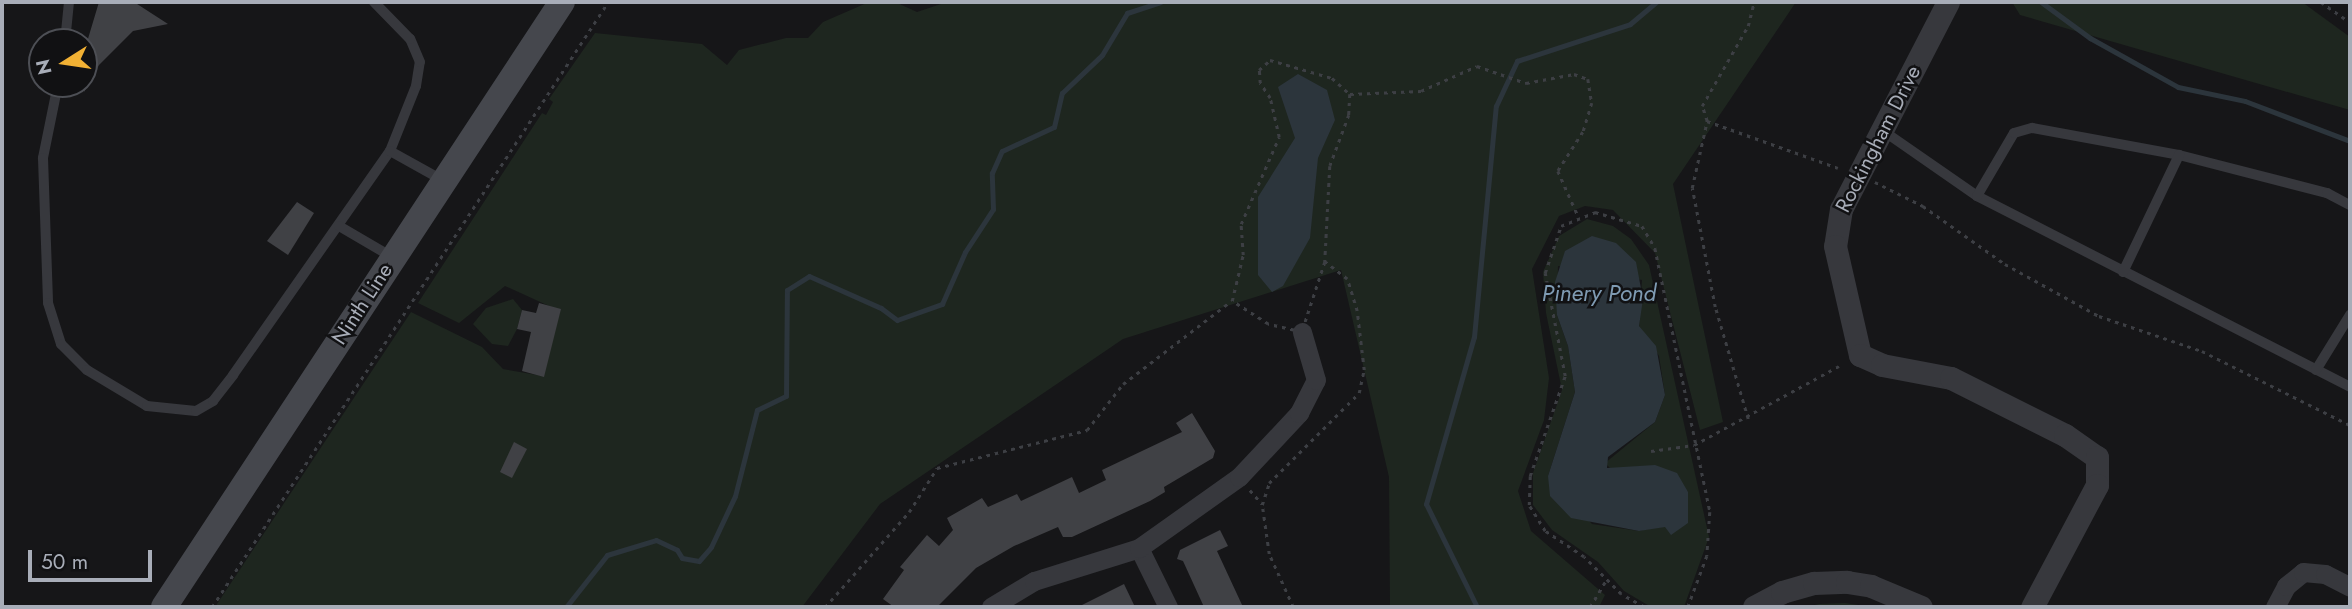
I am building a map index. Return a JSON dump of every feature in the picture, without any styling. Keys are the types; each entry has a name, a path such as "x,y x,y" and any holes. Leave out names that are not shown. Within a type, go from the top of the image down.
{"main road":[{"name":"Ninth Line","path":"164,607 562,2"}],"street":[{"name":"Rockingham Drive","path":"1948,2 1841,209 1835,232 1839,271 1860,355 1882,366 1951,378 2082,445 2100,465 2097,485 2032,607"},
{"path":"991,607 1034,580 1139,548 1239,477 1299,413 1316,380 1303,332"},
{"path":"1139,548 1168,607"},
{"path":"2276,607 2286,586 2303,572 2325,574 2350,587"},
{"path":"1754,607 1782,592 1814,583 1847,582 1871,586 1921,607"}],"lane":[{"path":"66,28 69,2"},
{"path":"55,98 43,158 48,303 61,344 87,370 147,406 196,411 213,401 390,151 416,86 420,62 410,38 373,2"},
{"path":"1977,196 2019,129 2179,155 2327,193 2350,205"},
{"path":"1882,130 1977,196 2350,387"},
{"path":"390,151 444,181"},
{"path":"2123,272 2179,155"},
{"path":"339,226 392,257"},
{"path":"2316,370 2350,315"}],"path":[{"path":"212,607 608,2"},
{"path":"1748,419 1715,307 1692,188 1707,121 1702,106 1708,90 1748,26 1754,2"},
{"path":"2321,2 2350,22"},
{"path":"825,607 909,512 937,468 1087,430 1123,384 1232,301 1243,255 1241,224 1279,137 1259,69 1270,60 1332,78 1350,94 1421,91 1477,66 1494,69 1526,83 1574,74 1588,79 1592,103 1583,132 1558,171 1579,218"},
{"path":"1232,301 1268,324 1303,332 1325,262 1330,166 1349,115 1350,94"},
{"path":"1707,121 1838,169"},
{"path":"1875,182 1923,206 2005,264 2099,316 2202,351 2350,425"},
{"path":"1644,607 1607,579 1584,556 1545,531 1530,505 1530,476 1565,376 1545,273 1561,226 1595,212 1642,226 1655,248 1693,445 1710,512 1707,556 1688,607"},
{"path":"1293,607 1269,554 1262,505 1269,483 1359,393 1364,370 1357,311 1347,279 1325,262"},
{"path":"1651,451 1693,445 1748,419 1839,366"},
{"path":"1246,485 1262,505"},
{"path":"1590,607 1607,579"}],"shaded area":[{"path":"869,2 895,2 917,12 947,2 1796,2 1673,184 1723,422 1700,430 1655,253 1613,210 1585,206 1559,216 1532,269 1549,378 1544,420 1518,491 1531,531 1605,595 1599,607 1390,607 1389,477 1341,270 1123,339 880,504 802,607 215,607 411,312 482,347 503,369 543,376 560,311 505,286 459,323 418,303 542,113 546,115 553,102 549,99 595,33 702,44 727,65 739,50 786,38 808,38 823,22"},
{"path":"2012,2 2302,2 2350,37 2350,110 2020,15"},
{"path":"1587,219 1613,226 1631,239 1649,265 1709,537 1684,607 1651,607 1624,591 1598,562 1552,530 1533,505 1533,473 1562,390 1546,313 1543,272 1559,236","holes":["1558,266 1642,280 1639,326 1659,356 1665,395 1655,422 1605,463 1612,470 1642,466 1688,492 1686,519 1639,531 1592,524 1548,476 1575,392 1568,346 1557,315"]},
{"path":"513,299 522,310 517,329 508,346 492,344 473,324 486,308"},
{"path":"1845,603 1872,607 1806,607 1819,604"}],"water":[{"path":"1298,74 1327,90 1335,120 1318,158 1310,238 1283,286 1272,292 1258,275 1258,197 1295,138 1278,87"},
{"name":"Pinery Pond","path":"1592,236 1616,243 1636,262 1643,299 1639,326 1656,346 1665,395 1655,422 1608,457 1607,468 1655,465 1677,473 1688,492 1688,523 1671,535 1665,527 1639,531 1571,518 1550,496 1548,476 1575,392 1568,346 1557,315 1555,282 1565,251"}],"building":[{"path":"99,2 134,2 168,24 133,31 98,67 98,28 91,28"},
{"path":"297,202 314,213 288,255 267,241"},
{"path":"539,303 561,309 544,377 522,371 531,332 517,329 522,310 536,313"},
{"path":"1192,413 1215,451 1213,458 1164,487 1165,492 1072,537 1063,537 1058,527 1014,546 976,568 937,607 894,607 883,599 904,570 900,567 927,535 939,546 953,530 947,518 982,498 988,507 1017,494 1021,501 1072,477 1079,493 1106,480 1102,470 1182,432 1176,423"},
{"path":"514,442 527,449 512,478 500,472"},
{"path":"1220,530 1228,546 1217,551 1243,607 1204,607 1183,561 1177,559 1180,550"},
{"path":"1124,584 1135,607 1078,607"}],"waterway":[{"path":"566,607 607,555 656,540 677,550 682,558 699,561 711,547 735,496 757,410 786,396 787,290 809,276 881,308 897,320 942,304 965,252 993,209 992,173 1002,151 1054,127 1062,93 1102,55 1127,13 1160,2"},
{"path":"1477,607 1426,504 1474,337 1496,106 1517,61 1630,24 1656,2"},
{"path":"2041,2 2090,38 2178,87 2245,101 2350,141"}]}
